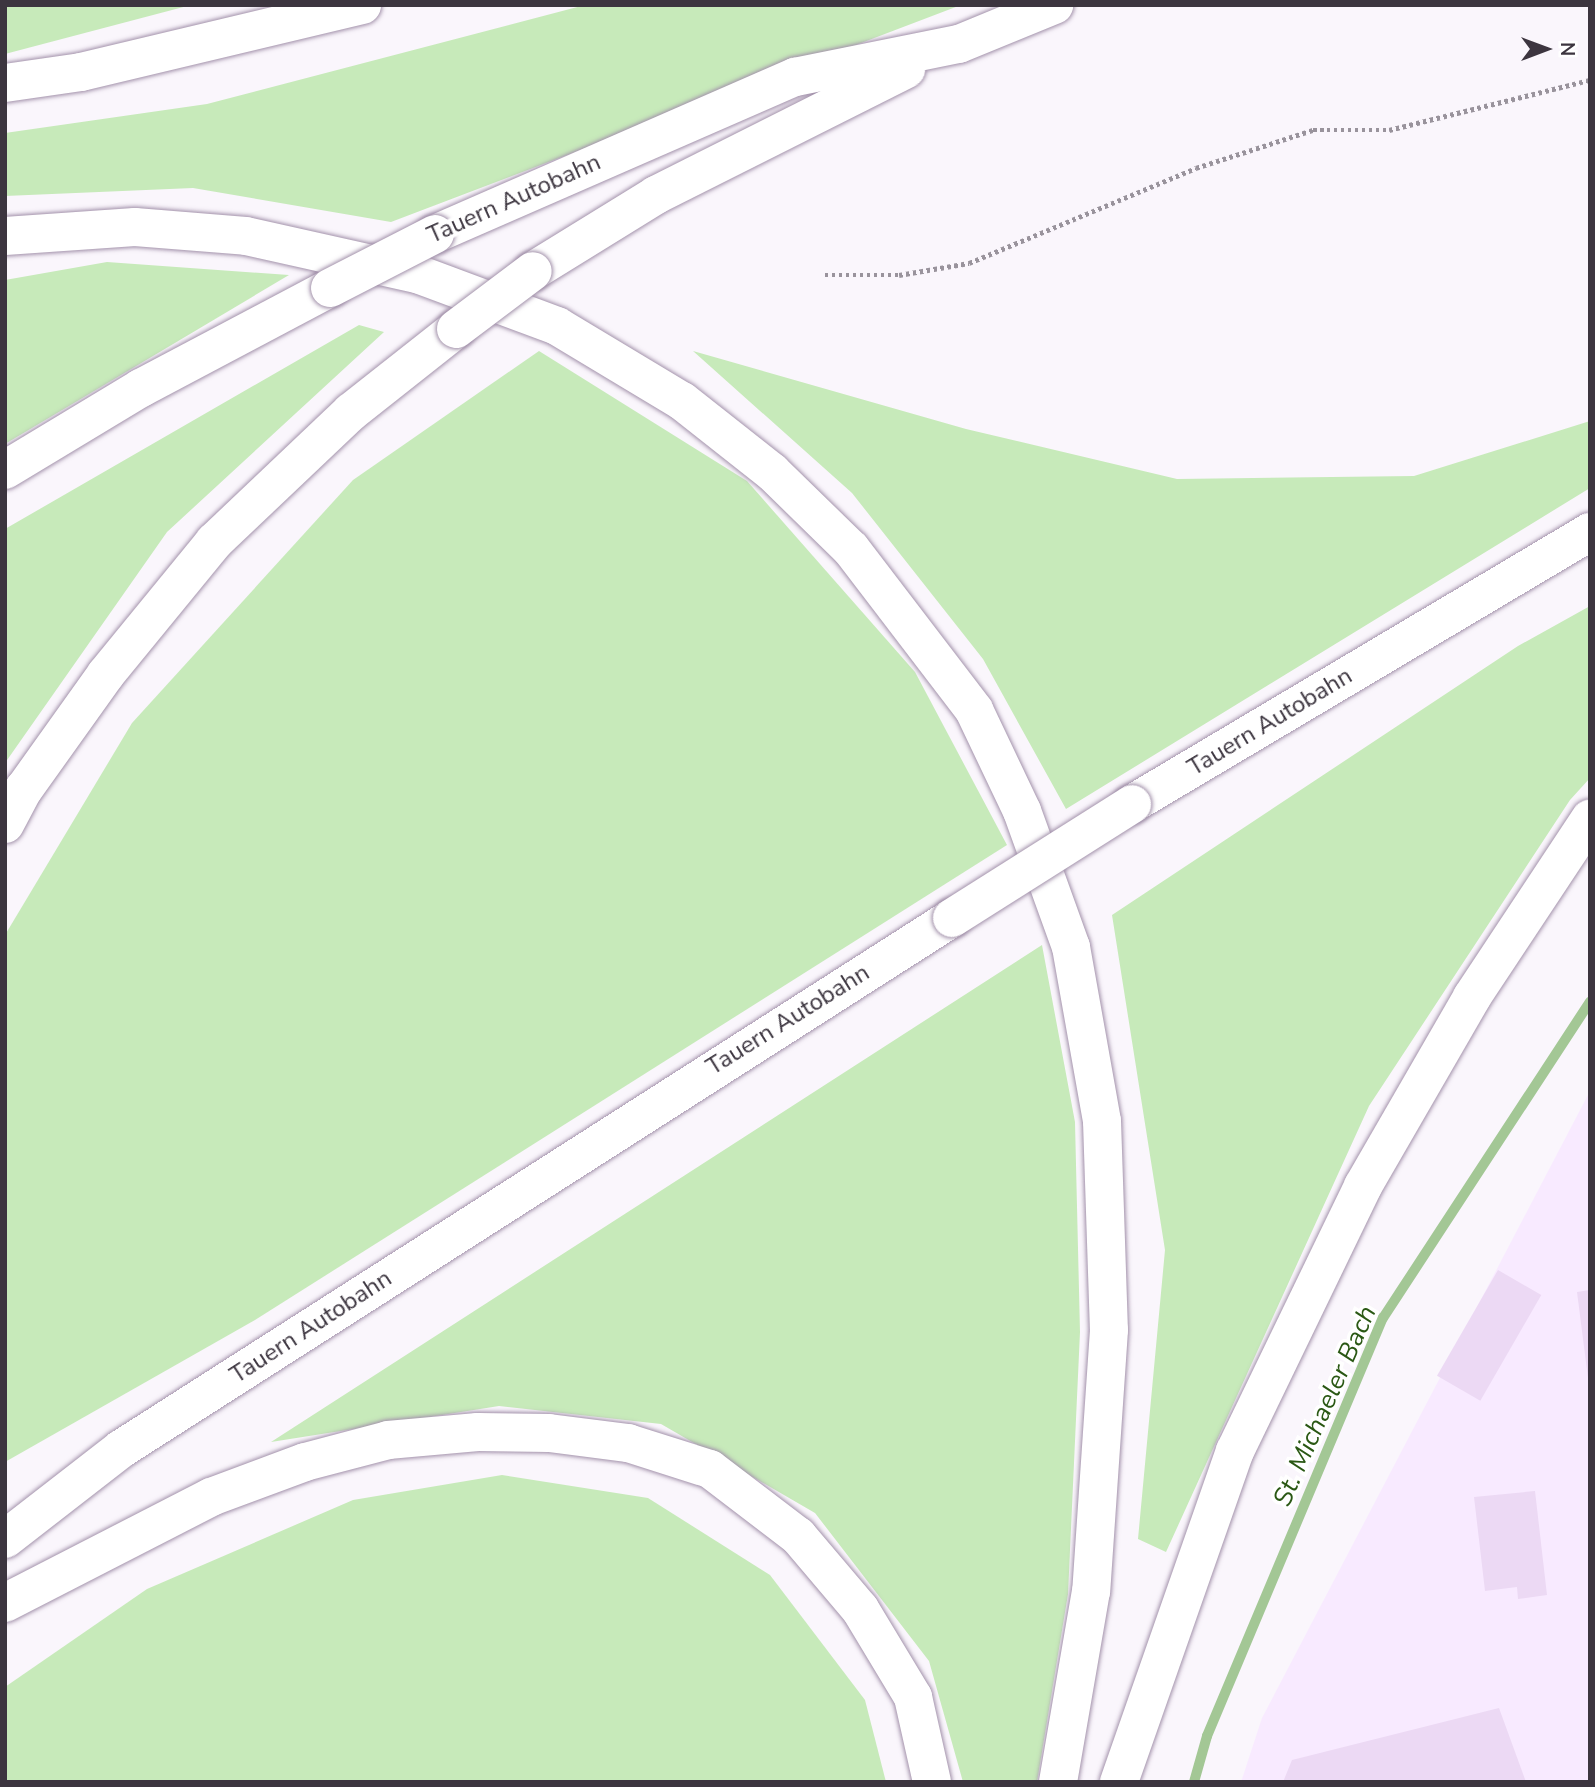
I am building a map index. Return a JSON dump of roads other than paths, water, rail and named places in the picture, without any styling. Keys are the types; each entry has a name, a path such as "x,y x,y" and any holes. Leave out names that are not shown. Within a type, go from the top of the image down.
{"highway":[{"path":"5,83 81,72 362,5"},
{"name":"Tauern Autobahn","path":"5,470 141,388 435,234 795,77 959,44 1055,5"},
{"path":"5,824 24,789 106,674 214,542 351,412 533,271 656,195 959,44"},
{"path":"5,236 135,227 246,236 420,275 557,326 682,401 772,472 851,549 974,710 1022,811 1071,947 1102,1121 1109,1330 1091,1591 1058,1782"},
{"name":"Tauern Autobahn","path":"5,1539 121,1449 952,918 1132,804 1590,532"},
{"path":"1119,1782 1235,1451 1363,1186 1472,997 1590,819"},
{"path":"5,1603 211,1497 304,1462 388,1440 478,1432 548,1433 628,1443 710,1469 799,1536 860,1609 913,1697 932,1782"},
{"path":"5,1505 121,1449"}],"waterway":[{"name":"St. Michaeler Bach","path":"1194,1782 1207,1736 1383,1318 1590,1002"}]}
